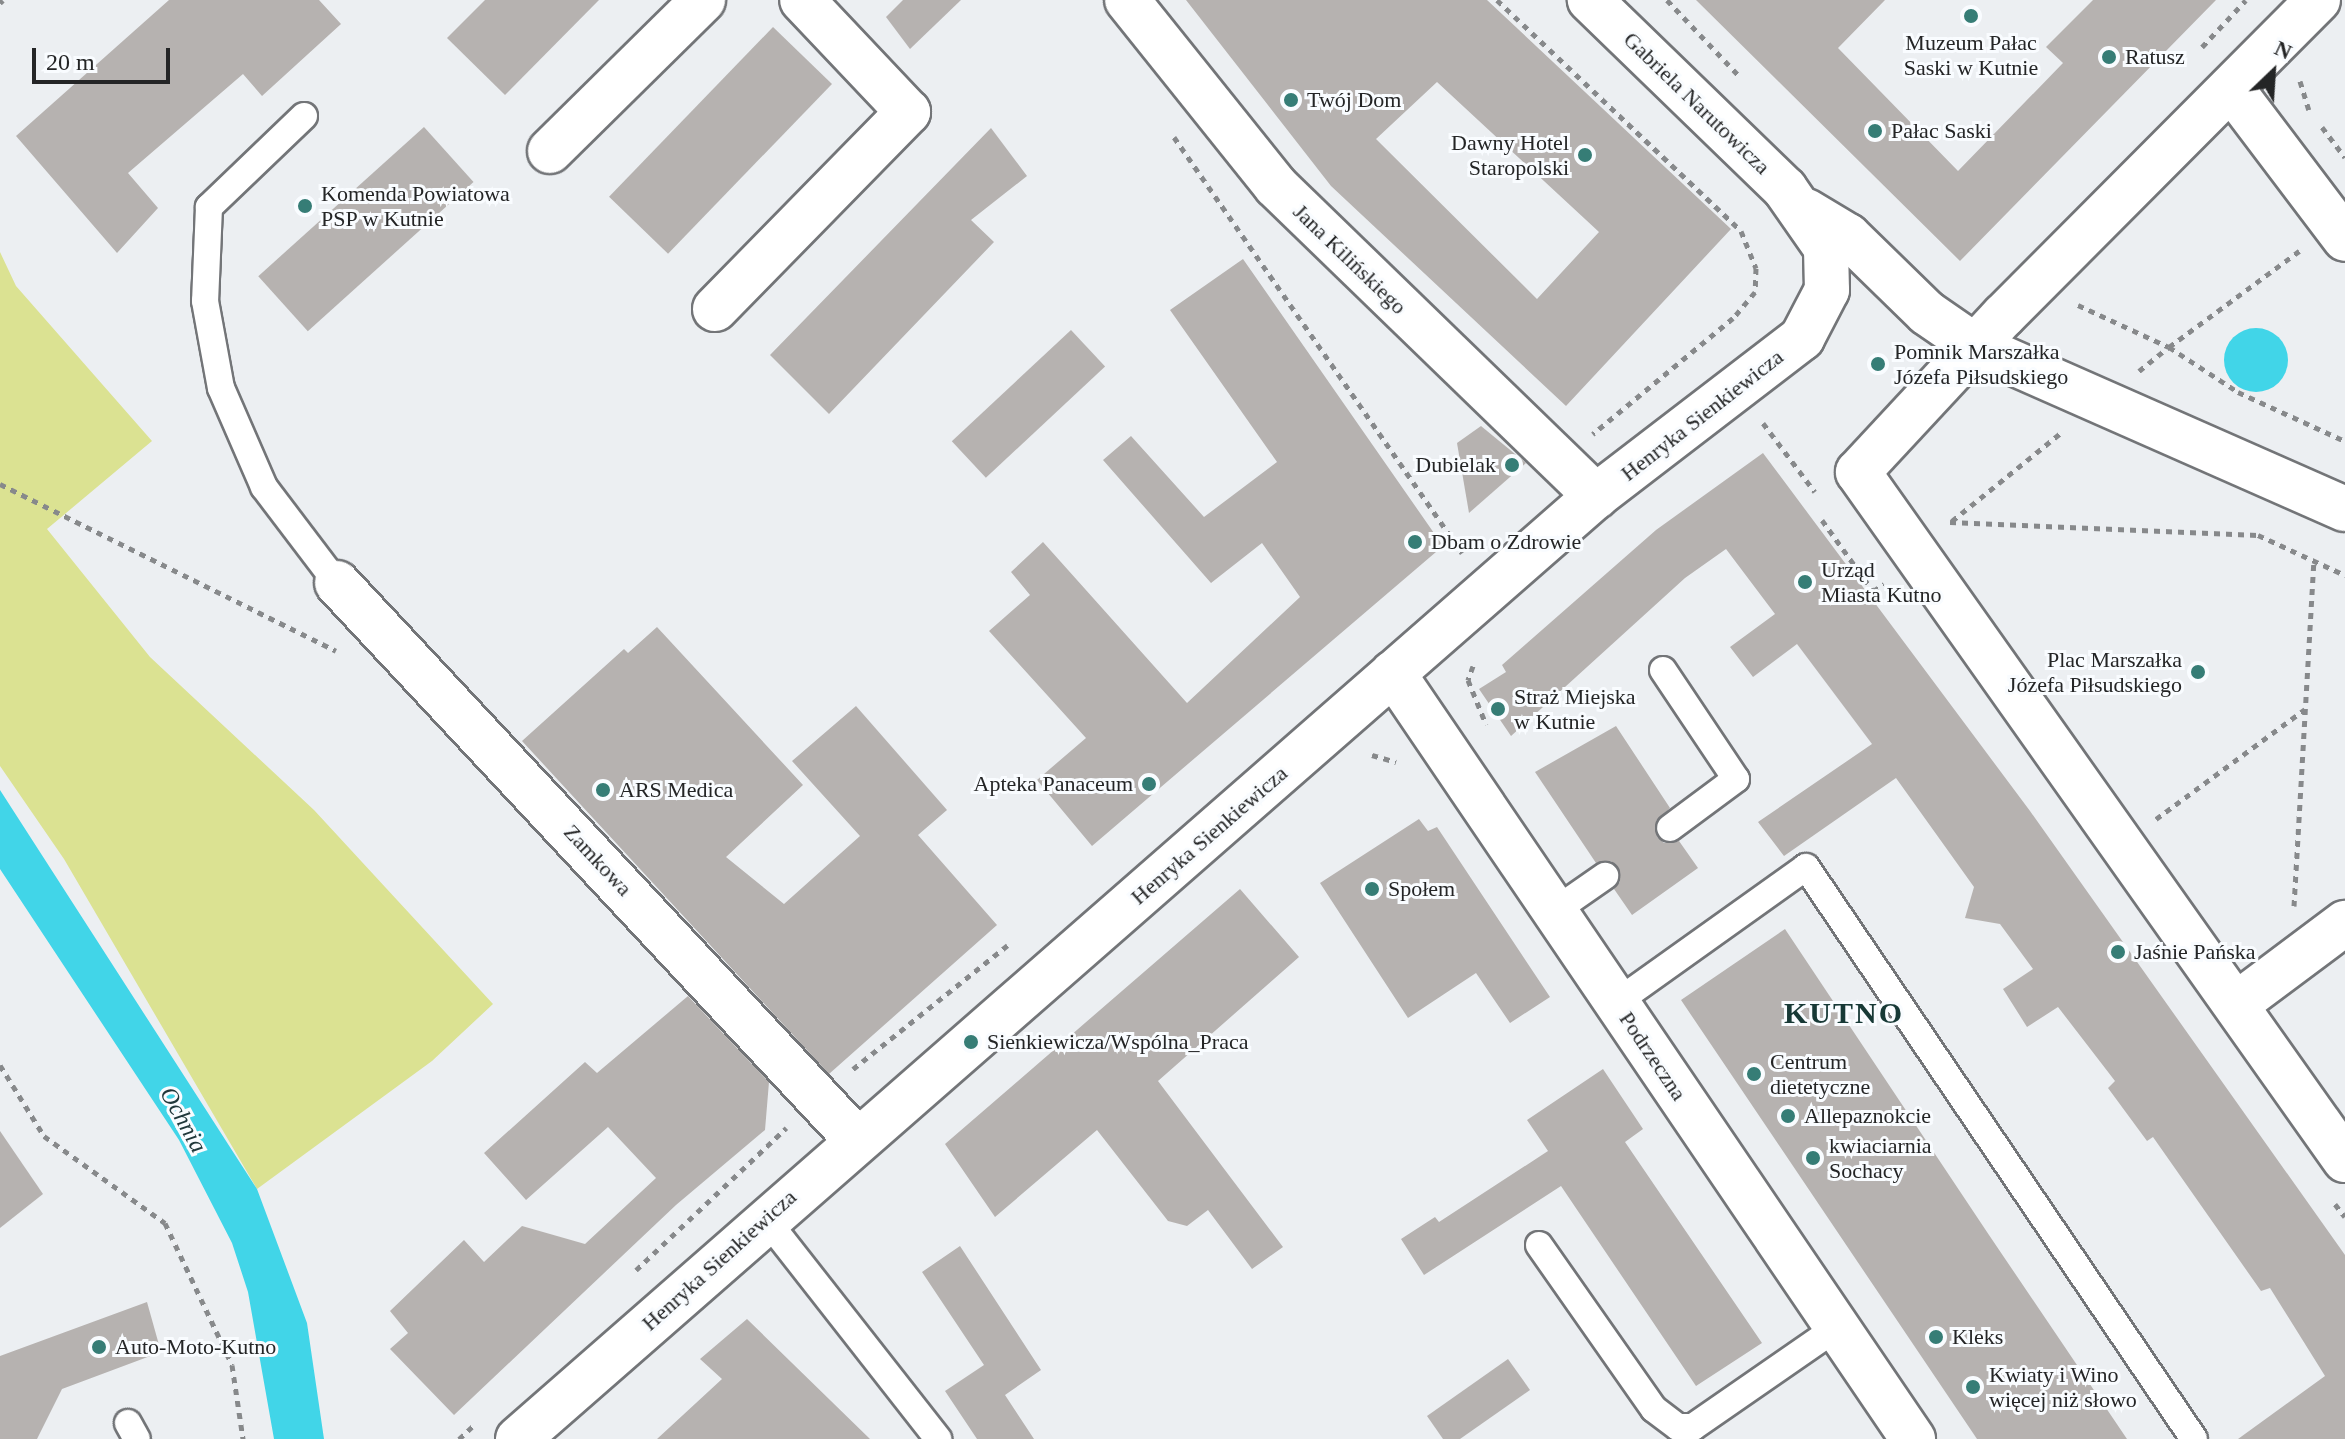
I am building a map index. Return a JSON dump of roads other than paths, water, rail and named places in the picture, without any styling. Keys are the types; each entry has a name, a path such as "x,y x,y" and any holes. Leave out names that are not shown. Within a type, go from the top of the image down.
{"street":[{"path":"550,151 703,0"},
{"path":"715,309 908,112 802,0"},
{"name":"Jana Kilińskiego","path":"1127,0 1276,186 1596,496"},
{"name":"Gabriela Narutowicza","path":"1590,0 1801,208"},
{"path":"2318,0 1975,346 1858,472 2238,1003 2345,1160"},
{"path":"2231,88 2340,232"},
{"path":"1801,208 1848,236 1927,313 1975,346 2345,509"},
{"name":"Henryka Sienkiewicza","path":"518,1439 765,1218 1596,496 1802,338 1827,290 1827,276 1826,248 1801,208"},
{"name":"Zamkowa","path":"337,583 857,1140"},
{"name":"Podrzeczna","path":"1393,673 1913,1439"},
{"path":"2238,1003 2345,923"}],"lane":[{"path":"304,116 209,207 205,301 221,388 264,487 337,583"},
{"path":"1663,670 1736,779 1670,828"},
{"path":"1617,1002 1806,867 2194,1439"},
{"path":"1556,910 1605,876"},
{"path":"765,1218 938,1439"},
{"path":"1539,1245 1654,1409 1678,1427 1693,1427 1836,1328"}],"water":[{"path":"2256,328 2274,334 2282,342 2288,360 2282,378 2274,386 2256,392 2238,386 2230,378 2224,360 2230,342 2238,334"},
{"name":"Ochnia","path":"0,790 257,1189 307,1323 324,1439 274,1439 248,1292 232,1243 179,1140 0,869"}],"place":[{"name":"Muzeum Pałac Saski w Kutnie","path":"1971,16"},
{"name":"Ratusz","path":"2109,57"},
{"name":"Twój Dom","path":"1291,100"},
{"name":"Pałac Saski","path":"1875,131"},
{"name":"Dawny Hotel Staropolski","path":"1585,155"},
{"name":"Komenda Powiatowa PSP w Kutnie","path":"305,206"},
{"name":"Pomnik Marszałka Józefa Piłsudskiego","path":"1878,364"},
{"name":"Dubielak","path":"1512,465"},
{"name":"Dbam o Zdrowie","path":"1415,542"},
{"name":"Urząd Miasta Kutno","path":"1805,582"},
{"name":"Plac Marszałka Józefa Piłsudskiego","path":"2198,672"},
{"name":"Straż Miejska w Kutnie","path":"1498,709"},
{"name":"Apteka Panaceum","path":"1149,784"},
{"name":"ARS Medica","path":"603,790"},
{"name":"Społem","path":"1372,889"},
{"name":"Jaśnie Pańska","path":"2118,952"},
{"name":"Sienkiewicza/Wspólna_Praca","path":"971,1042"},
{"name":"Centrum dietetyczne","path":"1754,1074"},
{"name":"Allepaznokcie","path":"1788,1116"},
{"name":"kwiaciarnia Sochacy","path":"1813,1158"},
{"name":"Kleks","path":"1936,1337"},
{"name":"Auto-Moto-Kutno","path":"99,1347"},
{"name":"Kwiaty i Wino więcej niż słowo","path":"1973,1387"}],"district":[{"name":"KUTNO","path":"1844,1013"}]}
